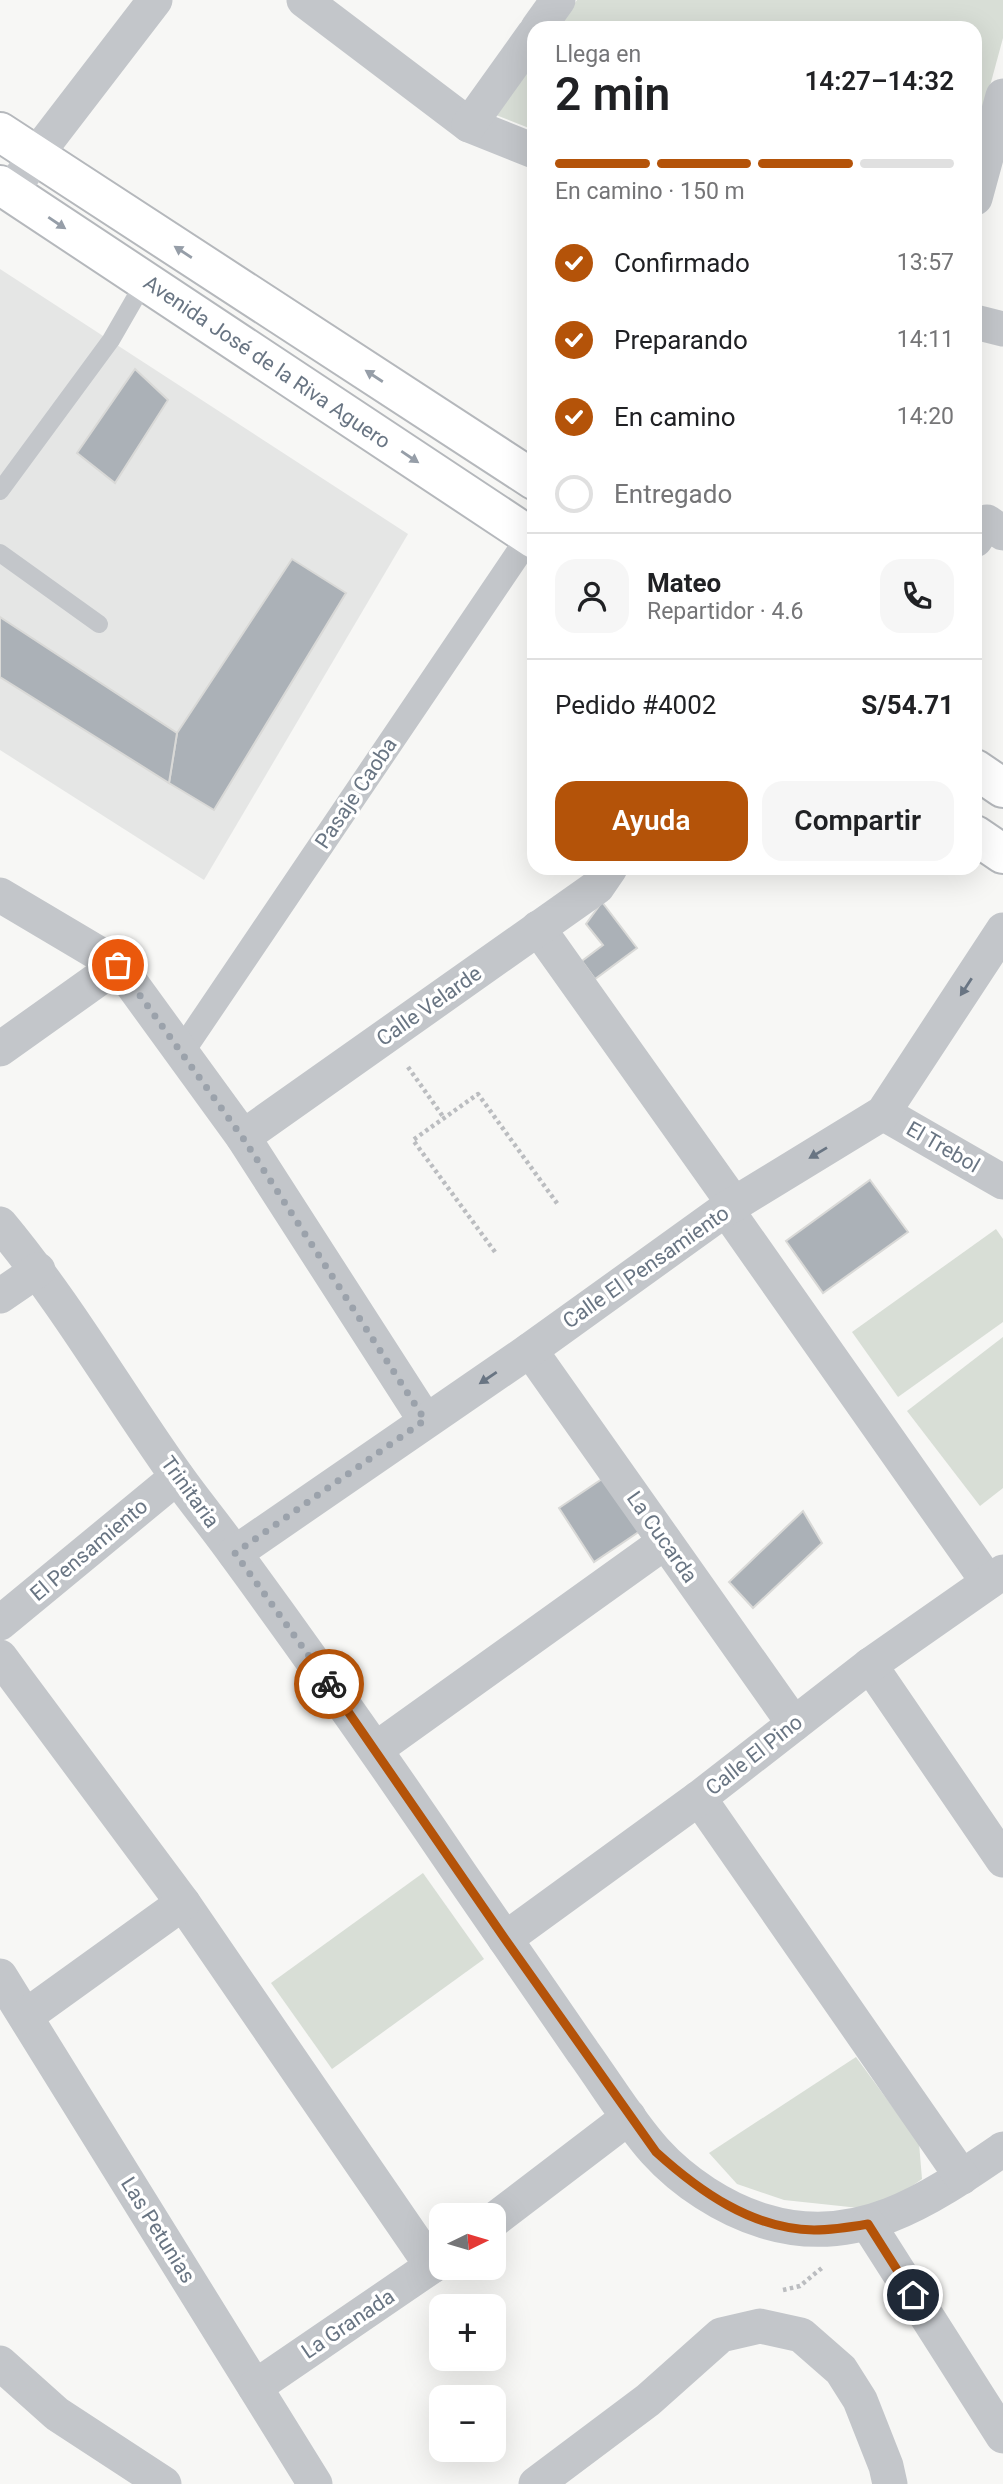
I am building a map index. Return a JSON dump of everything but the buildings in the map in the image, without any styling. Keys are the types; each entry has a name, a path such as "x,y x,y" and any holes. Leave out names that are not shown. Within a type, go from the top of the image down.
{"main road":[{"path":"0,132 527,475"},
{"name":"Avenida José de la Riva Aguero","path":"5,189 527,534"},
{"path":"982,774 1003,788"},
{"path":"982,840 1003,854"}],"street":[{"path":"5,189 36,155 155,0"},
{"path":"304,0 469,125 527,148"},
{"path":"543,21 558,0"},
{"path":"469,125 527,44"},
{"path":"982,172 1003,96"},
{"path":"982,324 1003,329"},
{"path":"982,530 987,522 1003,533"},
{"name":"Pasaje Caoba","path":"182,1051 527,544"},
{"name":"Calle Velarde","path":"243,1138 597,887 605,875"},
{"path":"0,895 118,965 243,1138 425,1420"},
{"path":"538,929 730,1207 995,1577"},
{"name":"Calle El Pensamiento","path":"235,1553 530,1350 730,1207 883,1113 1003,930"},
{"path":"0,1049 118,965"},
{"name":"El Trebol","path":"883,1113 1003,1182"},
{"name":"Trinitaria","path":"0,1224 38,1270 177,1477 376,1749 629,2117 664,2159 687,2180 722,2202 764,2221 813,2230 853,2226 895,2215 962,2177 1003,2149"},
{"path":"0,1296 38,1270"},
{"name":"La Cucarda","path":"530,1350 794,1724"},
{"name":"El Pensamiento","path":"0,1623 177,1477"},
{"path":"376,1749 665,1542"},
{"name":"Calle El Pino","path":"505,1939 699,1798 870,1665 995,1577"},
{"path":"0,1657 183,1903 429,2252"},
{"path":"870,1665 1003,1860"},
{"path":"699,1798 962,2177"},
{"path":"26,2016 183,1903"},
{"name":"Las Petunias","path":"0,1976 315,2484"},
{"path":"506,2211 629,2117"},
{"path":"853,2226 1003,2436"},
{"name":"La Granada","path":"255,2388 429,2268"},
{"path":"536,2484 648,2400 720,2335 760,2326 800,2334 841,2370 860,2400 886,2466 890,2484"},
{"path":"0,2363 57,2414 164,2484"}],"lane":[{"path":"0,491 111,340 145,281"},
{"path":"0,553 99,624"}],"path":[{"path":"386,1036 444,1118"},
{"path":"495,1252 413,1140 478,1094 559,1206"},
{"path":"778,2292 800,2286 825,2265 853,2226"}],"shaded area":[{"path":"577,0 1003,0 1003,38 982,115 982,21 563,21"},
{"path":"527,71 527,127 496,115"},
{"path":"0,269 408,534 204,880 0,750"},
{"path":"996,1229 1003,1239 1003,1322 898,1397 852,1332"},
{"path":"1003,1337 1003,1488 980,1506 907,1411"},
{"path":"423,1873 484,1959 332,2069 271,1983"},
{"path":"856,2057 919,2143 922,2179 878,2210 784,2200 737,2184 709,2153"}],"way so far":[{"path":"118,965 243,1138 425,1420 235,1553 329,1684"}],"route":[{"path":"329,1684 656,2152 687,2180 722,2202 764,2221 813,2230 868,2224 913,2295"}]}
